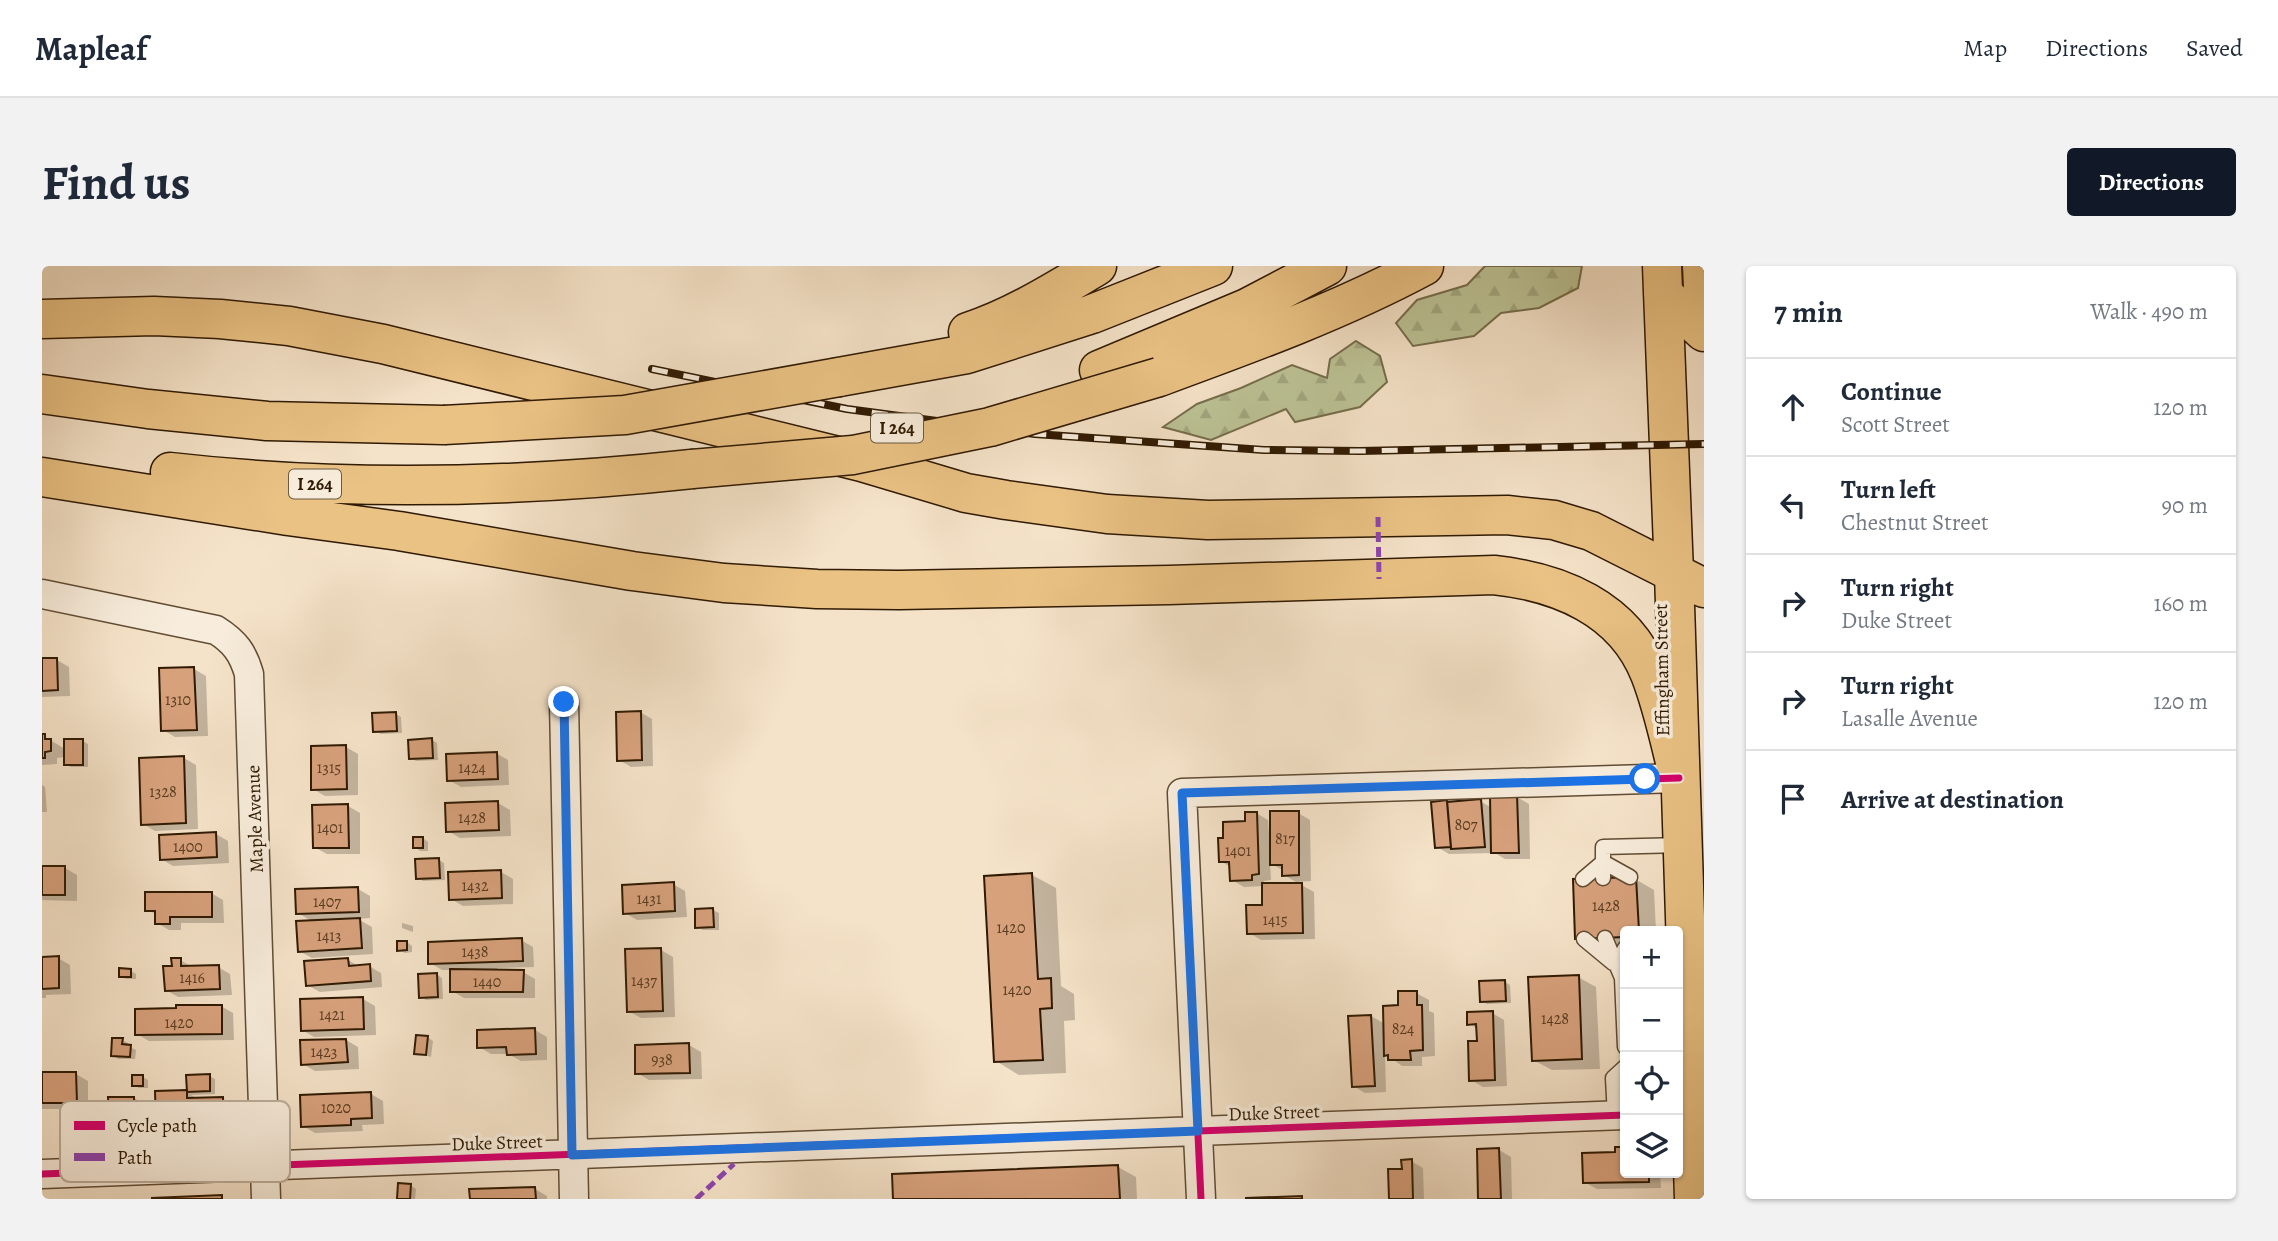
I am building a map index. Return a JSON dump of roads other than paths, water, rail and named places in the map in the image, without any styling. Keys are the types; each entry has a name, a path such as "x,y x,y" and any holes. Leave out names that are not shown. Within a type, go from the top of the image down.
{"main road":[{"path":"839,377 986,326 1048,295 1097,266"},
{"path":"42,394 148,409 267,421 444,425 625,415 968,354 1092,314 1213,266"},
{"name":"I 264","path":"42,456 220,478 356,486 464,486 589,480 692,469 919,424 1099,370 1247,308 1327,266"},
{"path":"692,469 853,455 990,428 1159,377 1243,346 1353,301 1424,266"},
{"path":"1702,266 1704,307"},
{"path":"1662,280 1704,332"},
{"name":"Effingham Street","path":"1662,280 1689,580 1679,778 1683,845 1682,926"},
{"path":"42,319 155,316 289,326 383,344 862,462 967,493 1094,512 1208,520 1507,515 1554,520 1591,531 1689,580"},
{"path":"42,477 399,531 632,571 724,583 817,589 899,590 1494,575 1523,578 1577,596 1596,606 1632,643 1649,670 1679,778"},
{"name":"Effingham Street","path":"1683,989 1691,1112 1693,1199"}],"street":[{"name":"Maple Avenue","path":"42,594 216,630 232,639 244,657 249,674 262,1101"},
{"path":"564,702 574,1199"},
{"path":"1201,1199 1182,793 1679,778"},
{"name":"Duke Street","path":"290,1165 1620,1115"},
{"name":"Duke Street","path":"42,1174 60,1173"}],"lane":[{"path":"1602,878 1602,847 1683,845"},
{"path":"1602,862 1630,877"},
{"path":"1583,878 1602,862"},
{"path":"1605,938 1620,972"},
{"path":"1584,939 1620,973"},
{"path":"1620,1072 1613,1078 1620,1115"}],"railway":[{"path":"652,369 847,409 1035,434 1264,450 1360,451 1704,444"}]}
